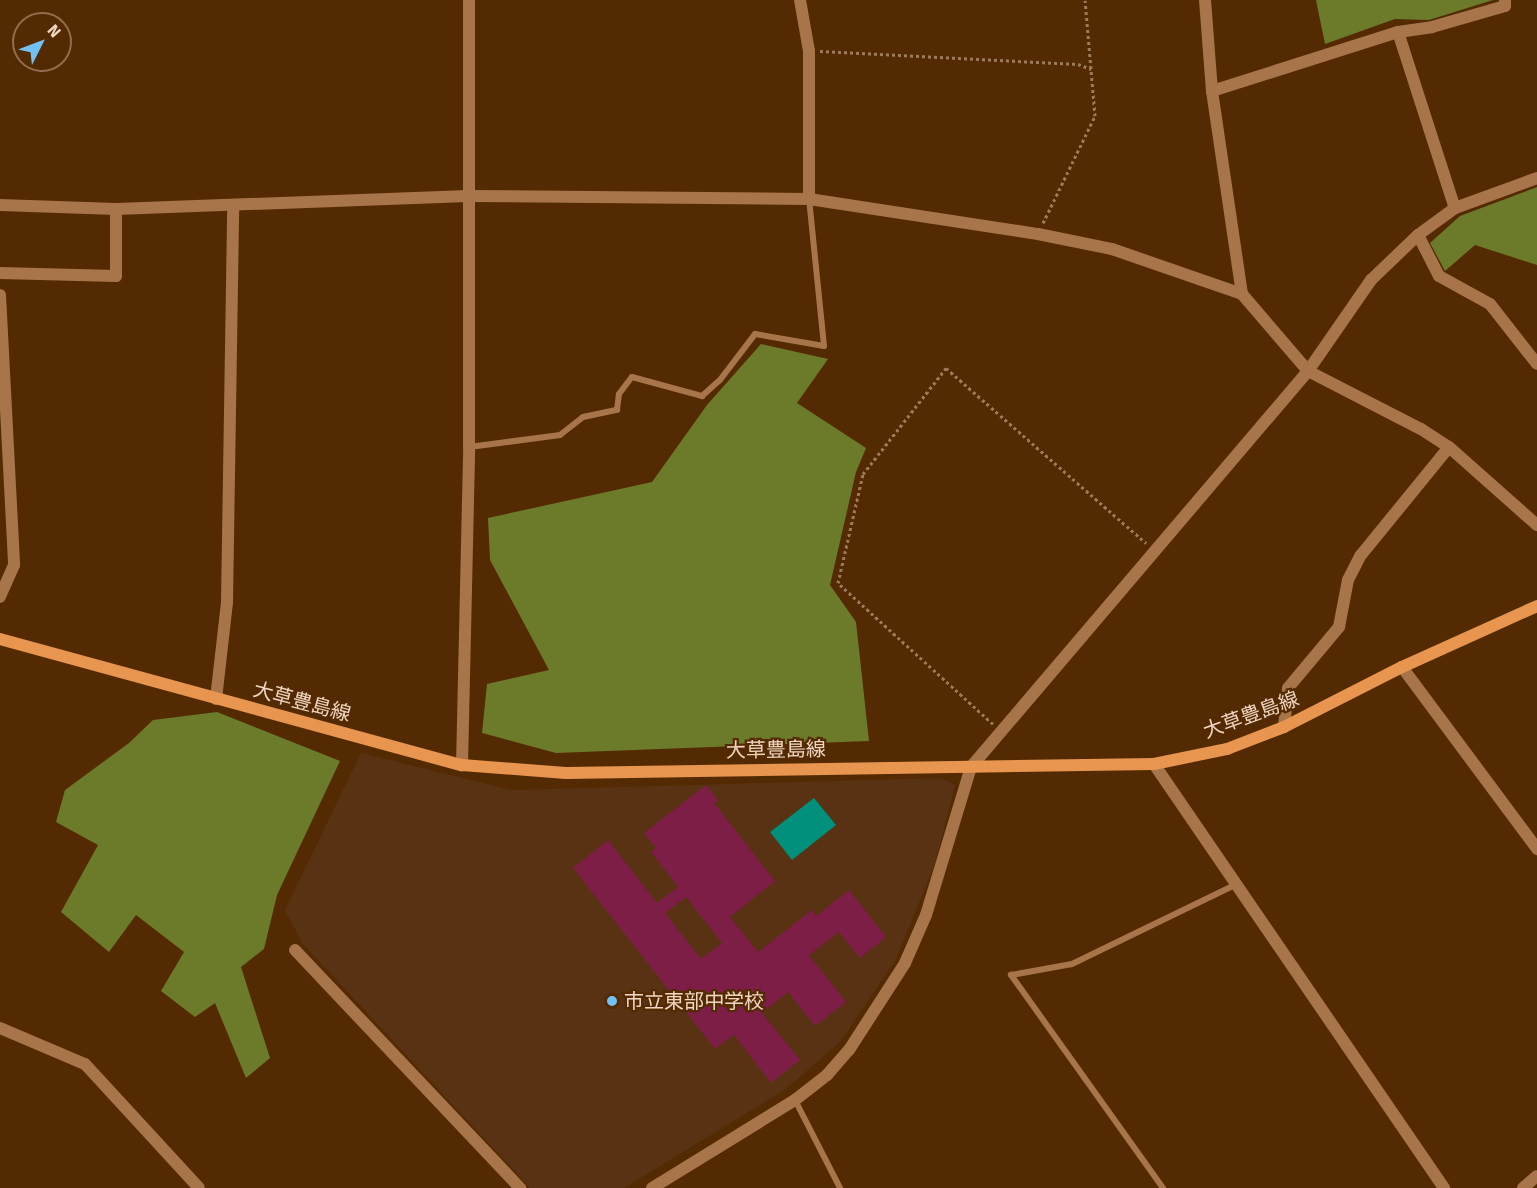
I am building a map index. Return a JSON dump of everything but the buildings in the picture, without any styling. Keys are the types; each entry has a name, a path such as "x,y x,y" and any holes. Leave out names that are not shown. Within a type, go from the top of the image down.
{"main road":[{"name":"大草豊島線","path":"0,639 462,765 566,773 1154,764 1227,749 1284,727 1402,667 1537,606"}],"street":[{"path":"462,765 469,447 469,0"},
{"path":"800,0 809,51 809,199"},
{"path":"1205,0 1212,91 1242,294"},
{"path":"1212,91 1398,32 1432,27 1505,6 1505,0"},
{"path":"1398,32 1455,208"},
{"path":"652,1188 795,1100 827,1075 849,1050 905,963 927,915 971,767 1003,733 1154,550 1308,371 1371,280 1418,235 1455,208 1537,178"},
{"path":"0,205 116,209 468,196 809,199 1038,234 1112,249 1242,294 1308,371 1421,429 1449,447 1537,525"},
{"path":"216,699 227,602 233,205"},
{"path":"0,273 116,276 116,209"},
{"path":"1418,235 1439,276 1490,304 1537,364"},
{"path":"0,295 14,565 0,597"},
{"path":"1284,727 1288,688 1339,627 1348,580 1361,555 1449,447"},
{"path":"1402,667 1537,849"},
{"path":"1154,764 1234,885 1444,1188"},
{"path":"295,950 520,1188"},
{"path":"0,1028 85,1064 200,1188"},
{"path":"1523,1188 1537,1176"}],"lane":[{"path":"469,447 560,435 583,417 617,410 620,394 632,377 702,396 720,380 754,334 824,346 809,199"},
{"path":"1162,1188 1011,975 1072,964 1234,885"},
{"path":"795,1100 840,1188"}],"path":[{"path":"1038,234 1095,116 1085,0"},
{"path":"809,51 1078,64 1090,69"},
{"path":"1003,733 838,583 863,474 946,368 1154,550"}],"shaded area":[{"name":"市立東部中学校","path":"361,753 511,790 941,778 955,785 935,864 895,961 840,1042 786,1089 624,1188 530,1188 302,943 285,910"}],"green space":[{"path":"1316,0 1493,0 1429,20 1395,19 1325,44"},
{"path":"1537,187 1537,265 1475,245 1445,271 1430,243 1460,216"},
{"path":"761,344 828,359 797,403 866,448 856,472 830,585 856,622 869,741 556,753 482,733 487,684 549,670 490,560 488,518 652,482 707,405"},
{"path":"217,712 340,761 277,895 264,949 241,967 270,1058 246,1078 215,1003 195,1017 161,991 184,952 136,915 109,952 61,912 98,845 56,822 65,790 129,743 153,720"}],"water":[{"path":"814,798 836,825 792,860 770,832"}],"place":[{"name":"市立東部中学校","path":"612,1001"}]}
